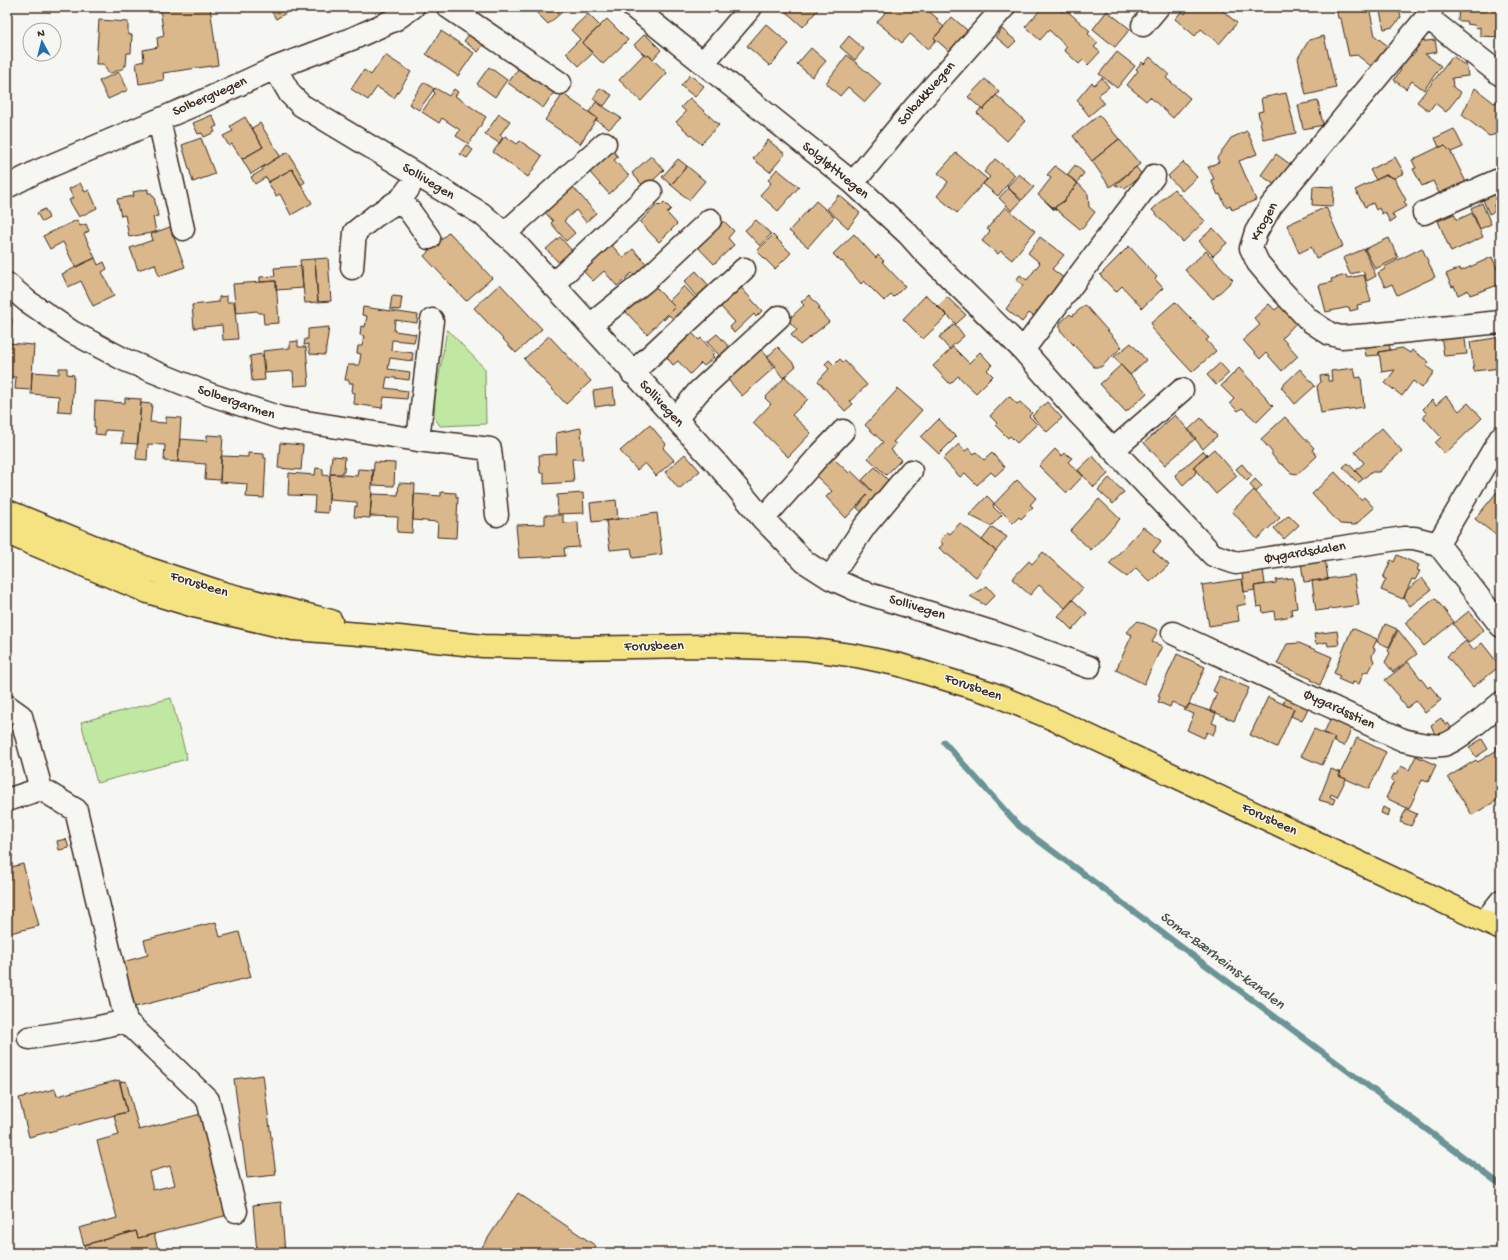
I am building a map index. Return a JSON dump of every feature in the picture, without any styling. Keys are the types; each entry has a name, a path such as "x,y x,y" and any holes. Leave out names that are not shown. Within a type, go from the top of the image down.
{"main road":[{"name":"Forusbeen","path":"7,512 149,570 223,593 293,612 399,637"},
{"name":"Forusbeen","path":"7,533 148,592 194,606 293,629 399,637 483,646 706,646 791,648 857,656 900,665 991,693 1051,718 1493,925"}],"street":[{"name":"Solbergvegen","path":"7,187 36,172 159,120 275,68 396,19 413,7"},
{"path":"448,7 560,83"},
{"name":"Solgløttvegen","path":"633,7 761,111 853,183 908,234 925,254 1023,350 1041,371"},
{"path":"703,63 751,7"},
{"name":"Solbakkvegen","path":"853,183 907,118 1004,7"},
{"path":"1142,25 1158,7"},
{"path":"1430,12 1501,76"},
{"name":"Krogen","path":"1430,12 1271,206 1256,232 1251,248 1258,263 1278,288 1309,320 1330,334 1341,337 1501,322"},
{"name":"Sollivegen","path":"275,68 290,94 301,105 482,214 521,249 632,373 676,419 763,519 805,562 830,578 859,590 998,634 1089,667"},
{"path":"159,120 183,229"},
{"path":"504,234 605,143"},
{"path":"352,268 355,232 375,216 401,199 418,176"},
{"path":"1023,350 1154,176"},
{"path":"1424,213 1501,179"},
{"path":"552,285 651,192"},
{"path":"401,199 429,238"},
{"path":"590,326 644,282 710,220"},
{"path":"632,373 744,269"},
{"name":"Solbergarmen","path":"7,284 26,301 72,332 125,360 187,386 281,418 418,440 490,449 497,515"},
{"path":"676,419 698,392 779,317"},
{"path":"418,440 432,320"},
{"name":"Øygardsdalen","path":"1041,371 1112,450 1200,542 1213,554 1226,561 1244,562 1404,538 1414,538 1438,544"},
{"path":"1112,450 1182,390"},
{"path":"763,519 843,431"},
{"path":"1501,437 1438,544 1501,626"},
{"path":"830,578 865,526 911,472"},
{"name":"Øygardsstien","path":"1173,634 1403,740 1426,745 1444,745 1464,732 1501,703"},
{"path":"7,706 21,716 41,789 76,810 126,1021 208,1100 236,1211"},
{"path":"7,800 41,789"},
{"path":"1493,925 1501,901"},
{"path":"29,1038 96,1028 126,1021"}],"green space":[{"path":"447,329 485,369 486,424 440,426 434,417 435,399"},
{"path":"171,698 187,759 97,783 81,722"}],"building":[{"path":"210,7 218,65 163,73 164,80 139,84 136,63 144,61 143,50 158,47 157,38 164,36 160,8"},
{"path":"269,7 296,7 276,19"},
{"path":"531,7 568,7 548,24"},
{"path":"781,7 820,7 803,27"},
{"path":"890,7 924,7 938,19 936,20 944,27 934,38 936,40 928,49 910,34 902,43 877,22"},
{"path":"1043,7 1057,7 1062,12 1065,9 1090,31 1088,34 1098,43 1094,47 1100,52 1088,65 1083,60 1079,64 1064,50 1067,47 1049,30 1040,40 1025,27"},
{"path":"1191,7 1218,7 1237,23 1219,44 1201,29 1195,36 1175,19 1182,11 1185,14"},
{"path":"1336,7 1369,7 1375,36 1388,46 1372,67 1357,55 1349,56 1341,19 1338,18"},
{"path":"1379,7 1398,7 1401,17 1393,27 1384,29"},
{"path":"1459,7 1496,7 1501,12 1501,37 1480,36 1480,27 1477,28 1474,25 1467,24 1466,21 1458,21"},
{"path":"1107,11 1130,29 1115,47 1093,29"},
{"path":"588,14 600,26 582,43 593,53 579,66 566,53 580,39 571,30"},
{"path":"952,17 968,31 950,52 934,38"},
{"path":"607,19 628,40 603,64 582,43"},
{"path":"99,20 128,22 128,35 132,35 131,53 127,53 126,66 124,65 124,68 109,74 103,64 96,64"},
{"path":"766,24 789,44 770,66 747,46"},
{"path":"1002,29 1016,41 1009,48 996,37"},
{"path":"441,31 474,53 458,76 426,54"},
{"path":"472,31 486,41 478,52 464,41"},
{"path":"645,34 661,50 653,59 648,55 646,57 634,45"},
{"path":"849,36 864,49 855,60 840,47"},
{"path":"1324,36 1336,88 1306,95 1298,58 1309,40"},
{"path":"1435,40 1437,52 1425,54 1441,66 1424,90 1412,81 1406,89 1394,80 1401,70 1397,67 1409,54 1412,56 1416,52 1415,46 1418,42"},
{"path":"811,48 826,61 812,77 797,64"},
{"path":"1117,52 1135,66 1117,88 1099,74"},
{"path":"644,54 646,57 648,55 667,73 641,101 619,80"},
{"path":"385,55 411,72 394,98 377,87 368,100 351,89 364,70 371,75"},
{"path":"847,55 881,84 865,102 848,87 840,96 826,83"},
{"path":"1453,56 1463,64 1466,63 1468,76 1452,78 1453,87 1461,93 1446,112 1435,103 1429,111 1417,102"},
{"path":"1150,57 1169,74 1166,78 1190,98 1173,118 1150,97 1146,101 1127,85 1138,71 1136,69 1142,62 1144,64"},
{"path":"521,65 557,88 543,108 508,83"},
{"path":"489,67 507,80 495,97 477,84"},
{"path":"119,72 128,90 108,99 99,81"},
{"path":"690,75 704,86 695,97 681,86"},
{"path":"1102,78 1109,87 1098,95 1104,103 1089,116 1077,100 1092,82 1094,85"},
{"path":"985,79 999,92 983,110 968,97"},
{"path":"424,82 434,89 419,110 409,104"},
{"path":"435,88 449,96 454,89 458,92 455,96 486,117 469,144 456,136 460,130 442,118 439,123 422,112 435,93 433,91"},
{"path":"600,88 612,95 604,106 593,99"},
{"path":"1475,88 1494,103 1501,100 1501,133 1489,136 1462,115"},
{"path":"1286,93 1296,133 1264,140 1258,112 1263,111 1261,98"},
{"path":"563,94 597,118 580,144 545,120"},
{"path":"996,95 1025,121 1007,141 977,113 981,108 983,110"},
{"path":"690,98 719,125 701,144 676,122 686,112 681,107"},
{"path":"1318,101 1323,125 1303,129 1298,105"},
{"path":"596,102 621,118 609,129 596,120 597,118 589,112"},
{"path":"499,114 510,121 500,135 503,137 499,143 485,134"},
{"path":"212,115 217,126 213,128 215,132 204,137 202,133 198,134 193,123"},
{"path":"1099,115 1119,139 1092,161 1073,136"},
{"path":"245,117 263,147 242,159 232,144 229,146 223,136 233,131 230,126"},
{"path":"260,123 280,156 251,174 242,159 263,147 252,128"},
{"path":"1454,129 1463,147 1451,152 1445,146 1439,147 1435,138"},
{"path":"1247,131 1257,154 1239,161 1256,200 1232,210 1230,205 1226,207 1220,194 1218,195 1211,180 1214,179 1208,167 1219,162 1217,158 1231,138"},
{"path":"505,136 517,144 520,141 542,156 528,177 493,152"},
{"path":"201,138 215,174 193,182 182,145"},
{"path":"1119,139 1140,164 1110,187 1092,161"},
{"path":"768,140 785,154 770,172 753,159"},
{"path":"466,145 473,150 467,158 460,154"},
{"path":"1445,146 1451,152 1468,186 1440,195 1433,181 1422,186 1413,169 1416,168 1412,160 1439,147"},
{"path":"605,150 609,154 613,151 618,157 614,160 629,176 609,194 585,167"},
{"path":"288,152 305,182 301,185 292,169 269,182 266,177 255,184 251,177 263,170 262,168 272,161"},
{"path":"956,153 987,179 957,213 937,196 948,182 938,173"},
{"path":"1276,154 1294,167 1279,188 1261,175"},
{"path":"651,156 664,170 645,188 632,173"},
{"path":"1395,157 1404,173 1394,178 1386,175 1376,180 1370,170"},
{"path":"678,159 687,166 671,185 662,177"},
{"path":"995,159 1015,175 998,196 983,184 990,177 984,172"},
{"path":"1183,162 1197,177 1182,191 1168,176"},
{"path":"1075,165 1084,173 1077,183 1067,175"},
{"path":"687,166 705,181 689,200 671,185"},
{"path":"1055,166 1078,183 1064,201 1055,207 1056,210 1038,195 1051,178 1047,175"},
{"path":"1136,167 1142,175 1125,188 1115,185"},
{"path":"292,169 312,203 291,215 280,194 276,196 268,182"},
{"path":"777,169 799,187 778,211 760,195 771,183 768,180"},
{"path":"1019,174 1034,187 1022,200 1007,187"},
{"path":"1386,175 1394,178 1406,200 1404,202 1407,206 1392,214 1395,219 1390,222 1385,212 1382,214 1379,208 1376,210 1373,203 1365,207 1355,190"},
{"path":"80,183 85,192 89,190 97,208 79,217 69,200 73,198 69,189"},
{"path":"1078,183 1088,194 1089,207 1095,212 1083,228 1080,229 1056,210 1055,207 1064,201"},
{"path":"1313,186 1334,187 1333,206 1312,205"},
{"path":"1501,186 1501,201 1494,205 1495,211 1489,214 1481,195"},
{"path":"573,187 596,213 586,222 576,210 564,221 575,233 566,241 551,223 553,221 542,209 560,191 564,195"},
{"path":"1008,188 1021,201 1012,211 999,198"},
{"path":"148,189 148,193 151,193 154,197 158,216 153,217 156,232 129,237 125,215 121,216 117,199 134,196 133,192"},
{"path":"1174,189 1205,221 1183,242 1152,210"},
{"path":"839,195 860,213 848,228 827,209"},
{"path":"816,201 834,217 808,247 789,231"},
{"path":"1501,201 1501,221 1494,205"},
{"path":"664,202 671,209 667,213 677,224 659,242 640,222 658,204 660,206"},
{"path":"1482,203 1491,224 1480,229 1471,208"},
{"path":"1005,207 1035,231 1012,260 1001,251 998,254 982,241 990,231 987,229"},
{"path":"1326,207 1343,246 1316,258 1311,247 1299,253 1287,225"},
{"path":"45,209 49,218 42,222 37,213"},
{"path":"1472,213 1483,237 1451,252 1438,221 1454,214 1457,220"},
{"path":"77,220 80,226 86,224 89,231 84,234 95,258 75,267 63,242 50,249 43,236"},
{"path":"756,220 771,234 760,246 745,230"},
{"path":"724,221 734,231 728,238 734,245 714,264 693,242 718,227"},
{"path":"170,227 185,267 159,276 155,264 138,270 130,248 153,240 151,234"},
{"path":"1213,228 1227,243 1213,256 1199,241"},
{"path":"449,232 492,278 466,301 424,256"},
{"path":"854,234 876,258 878,255 884,261 882,262 905,286 894,297 891,295 884,301 864,281 861,284 842,261 841,262 833,254"},
{"path":"773,235 791,253 775,269 757,251"},
{"path":"560,237 574,253 561,265 546,249"},
{"path":"1040,237 1064,255 1052,269 1065,279 1035,317 1029,313 1022,322 1006,309 1023,285 1016,280 1020,275 1027,280 1040,263 1028,253"},
{"path":"1389,238 1398,258 1375,269 1365,249"},
{"path":"608,241 623,258 633,249 650,268 637,279 632,273 617,286 604,271 593,281 579,267"},
{"path":"1129,246 1157,277 1155,279 1163,288 1142,308 1122,286 1116,292 1100,275"},
{"path":"1422,248 1435,277 1397,295 1392,284 1385,287 1378,273 1385,269 1384,267"},
{"path":"1364,249 1376,276 1367,281 1363,271 1350,274 1343,258"},
{"path":"1206,251 1233,280 1213,299 1185,270"},
{"path":"1492,257 1501,278 1501,284 1470,295 1468,290 1458,295 1454,286 1452,287 1446,274 1460,268 1461,271"},
{"path":"95,258 98,265 104,262 107,269 102,272 114,296 93,306 81,281 68,287 62,274"},
{"path":"328,258 331,301 318,302 315,259"},
{"path":"315,259 318,302 305,303 300,260"},
{"path":"302,266 303,288 276,290 276,281 260,282 260,277 275,276 274,268"},
{"path":"696,271 710,287 698,298 684,282"},
{"path":"1346,275 1347,278 1364,275 1371,302 1357,305 1358,309 1350,311 1349,307 1326,312 1319,285 1332,282 1331,279"},
{"path":"276,281 279,323 264,324 263,313 259,313 257,311 236,313 233,284"},
{"path":"737,283 762,311 756,317 754,314 734,333 730,327 735,322 720,306"},
{"path":"500,284 542,329 516,353 474,308"},
{"path":"652,284 675,307 647,334 625,311"},
{"path":"684,286 699,302 677,323 669,315 664,320 663,319 675,307 669,301"},
{"path":"809,295 820,307 818,309 829,322 800,345 791,335 797,330 788,320 804,305 801,302"},
{"path":"926,295 947,316 923,339 903,319"},
{"path":"227,296 227,302 234,302 238,339 223,340 222,325 194,328 192,305 219,302 219,297"},
{"path":"392,296 402,297 400,310 390,309"},
{"path":"947,297 966,315 956,324 938,306"},
{"path":"1175,302 1209,338 1206,340 1216,351 1192,372 1151,328 1153,326 1151,323"},
{"path":"1269,304 1275,310 1282,304 1298,321 1282,338 1298,356 1282,371 1266,353 1260,359 1243,340 1260,325 1254,318"},
{"path":"1085,305 1122,347 1101,367 1094,367 1060,330 1060,323 1070,314 1072,316"},
{"path":"363,307 418,315 417,323 395,320 394,331 416,334 414,342 392,340 391,350 413,353 412,361 390,358 388,369 410,372 409,380 387,377 385,388 408,391 407,399 384,397 382,408 354,404 355,393 352,392 353,383 349,383 349,380 345,380 348,365 359,365 361,354 357,353 358,346 362,346 364,336 360,335 361,326 365,327 367,316 362,315"},
{"path":"7,318 12,319 10,344 7,343"},
{"path":"955,324 964,336 949,349 939,337"},
{"path":"329,327 325,355 310,354 308,344 304,345 305,339 308,339 308,329"},
{"path":"688,329 699,340 701,338 714,353 712,355 714,357 704,366 701,363 690,374 678,361 673,365 664,354"},
{"path":"1464,332 1467,354 1444,356 1441,335"},
{"path":"717,334 735,353 721,366 714,359 719,355 707,342"},
{"path":"549,336 591,381 566,404 524,359"},
{"path":"1501,337 1501,368 1474,371 1470,342"},
{"path":"1389,339 1390,350 1379,352 1379,355 1366,356 1364,342"},
{"path":"298,341 298,347 306,347 309,385 294,386 293,371 265,373 263,351 290,348 290,342"},
{"path":"7,343 34,345 31,390 15,389 16,377 7,377"},
{"path":"1131,343 1146,360 1130,375 1114,357"},
{"path":"757,345 776,366 742,396 724,375"},
{"path":"778,347 796,366 783,378 767,357"},
{"path":"953,347 969,363 980,352 992,365 987,370 993,376 976,393 958,376 950,384 933,366"},
{"path":"1402,348 1410,353 1412,350 1429,362 1426,366 1434,372 1422,388 1413,381 1402,396 1385,383 1395,370 1382,372 1379,352"},
{"path":"262,354 265,380 252,381 250,356"},
{"path":"840,359 843,362 845,361 867,385 850,401 853,404 845,411 818,381 829,369 825,364 829,360 834,365"},
{"path":"1220,363 1229,373 1216,385 1207,375"},
{"path":"1121,365 1147,393 1126,412 1100,384"},
{"path":"59,368 67,368 67,374 74,375 72,412 58,411 59,396 31,394 32,372 59,374"},
{"path":"1239,368 1273,406 1257,422 1242,408 1238,411 1230,403 1234,399 1221,386"},
{"path":"1354,368 1356,378 1361,377 1364,407 1321,413 1317,386 1321,382 1320,376 1328,375 1328,381 1332,381 1331,371"},
{"path":"1300,369 1315,386 1295,404 1281,387"},
{"path":"785,377 808,399 792,415 811,433 788,457 753,423 771,404 765,398"},
{"path":"613,388 615,404 595,407 593,391"},
{"path":"898,389 922,410 893,442 896,444 891,450 901,460 886,475 868,458 883,442 865,425"},
{"path":"1009,396 1017,404 1020,402 1032,413 1029,416 1037,424 1017,443 1010,436 1008,438 995,425 997,423 990,416"},
{"path":"1446,396 1459,411 1468,403 1482,418 1445,454 1435,443 1441,437 1423,417 1427,414 1423,409 1432,400 1436,405"},
{"path":"125,398 141,399 138,444 122,443 122,431 105,430 105,435 95,434 95,401 125,403"},
{"path":"1047,402 1062,418 1047,432 1032,416"},
{"path":"141,403 152,404 150,422 166,423 166,417 181,418 178,462 164,461 165,445 148,444 147,460 136,459"},
{"path":"1175,415 1196,438 1165,465 1144,443"},
{"path":"1285,417 1314,448 1312,450 1317,456 1298,474 1291,473 1282,464 1280,464 1261,439"},
{"path":"1201,418 1217,436 1203,449 1188,430"},
{"path":"939,419 956,437 939,454 921,437"},
{"path":"650,425 666,444 663,448 674,460 656,476 645,463 637,470 620,451"},
{"path":"581,428 583,459 572,459 574,482 544,484 544,473 540,473 539,455 557,454 556,433"},
{"path":"1382,428 1402,451 1379,472 1371,472 1363,479 1355,471 1364,463 1355,452"},
{"path":"207,435 223,436 220,480 205,479 206,464 178,462 180,439 207,441"},
{"path":"280,443 303,445 301,470 278,468"},
{"path":"959,444 965,451 969,448 974,454 976,452 984,460 992,453 1005,467 995,476 991,472 977,485 965,473 960,477 943,459"},
{"path":"1055,449 1062,456 1065,453 1072,458 1068,462 1083,476 1067,493 1039,466"},
{"path":"1214,449 1237,476 1216,494 1193,467"},
{"path":"1203,451 1207,454 1193,467 1196,470 1195,474 1183,485 1175,475"},
{"path":"248,453 264,454 264,458 266,458 264,498 246,497 247,484 220,482 221,456 248,457"},
{"path":"685,454 700,471 679,489 665,472"},
{"path":"332,456 345,457 344,472 342,472 342,474 330,474"},
{"path":"1093,456 1108,474 1094,487 1078,470"},
{"path":"833,458 849,473 851,471 872,491 862,480 875,467 890,482 863,513 857,508 867,495 846,518 826,497 832,491 816,476"},
{"path":"374,462 395,463 394,486 373,485"},
{"path":"1348,463 1363,479 1358,483 1343,467"},
{"path":"1242,464 1252,476 1247,481 1236,469"},
{"path":"316,468 323,469 323,475 330,476 328,513 314,512 315,496 288,495 289,473 315,475"},
{"path":"358,469 373,470 370,518 354,517 357,502 329,500 330,474 357,476"},
{"path":"1335,472 1361,500 1364,497 1374,508 1355,525 1340,524 1312,494"},
{"path":"1109,478 1124,492 1113,504 1098,490"},
{"path":"1255,479 1262,486 1256,492 1250,485"},
{"path":"1017,480 1036,498 1030,505 1033,507 1021,519 1019,517 1013,523 994,504"},
{"path":"399,483 415,484 412,533 397,532 398,517 370,516 372,494 398,495"},
{"path":"1501,487 1501,539 1475,519"},
{"path":"1254,490 1280,518 1257,539 1232,511"},
{"path":"441,492 456,493 456,497 458,497 456,538 437,537 438,522 413,520 414,494 441,496"},
{"path":"583,493 584,513 558,514 557,495"},
{"path":"987,496 994,503 994,508 1002,515 991,526 969,515"},
{"path":"1099,499 1120,519 1091,550 1070,531"},
{"path":"616,500 618,519 592,522 590,503"},
{"path":"657,513 662,554 633,558 631,548 610,550 606,521"},
{"path":"545,515 563,515 563,523 578,522 579,547 564,548 565,556 519,558 516,525 545,524"},
{"path":"1289,515 1299,525 1284,539 1274,528"},
{"path":"960,523 996,551 976,577 939,548 943,544 940,541 947,532 950,534"},
{"path":"992,527 1007,537 996,551 982,540"},
{"path":"1143,527 1161,541 1153,551 1169,565 1150,582 1136,568 1127,577 1109,564"},
{"path":"1043,552 1083,588 1065,608 1039,585 1030,595 1012,579 1029,561 1032,564"},
{"path":"1397,555 1419,565 1417,570 1420,571 1415,580 1412,579 1403,599 1381,590 1386,579 1383,578 1391,560 1394,562"},
{"path":"1325,559 1328,579 1304,582 1301,563"},
{"path":"1263,569 1265,584 1254,586 1255,590 1244,592 1242,572"},
{"path":"1354,575 1359,605 1316,611 1312,581"},
{"path":"1293,578 1297,608 1291,609 1292,616 1275,619 1274,611 1263,613 1262,606 1257,607 1254,586 1276,583 1276,580"},
{"path":"1422,578 1431,590 1410,606 1404,598 1407,590"},
{"path":"1242,579 1246,604 1237,606 1239,621 1209,626 1202,585"},
{"path":"987,586 995,595 985,605 970,596"},
{"path":"1435,598 1454,622 1424,646 1405,623"},
{"path":"1073,600 1087,613 1072,630 1058,616"},
{"path":"1469,611 1484,630 1468,643 1453,624"},
{"path":"1138,621 1158,630 1152,642 1162,646 1144,684 1116,670 1132,635 1126,632"},
{"path":"1385,624 1397,629 1389,647 1377,642"},
{"path":"1352,628 1377,639 1373,648 1375,649 1372,656 1374,662 1369,671 1364,672 1359,684 1353,682 1352,685 1338,679 1340,676 1334,673"},
{"path":"1398,630 1417,654 1393,672 1385,662 1390,653 1388,651"},
{"path":"1337,631 1339,645 1328,646 1327,642 1316,644 1314,634"},
{"path":"1466,641 1473,650 1482,643 1500,666 1473,687 1447,656"},
{"path":"1299,643 1332,657 1320,685 1311,680 1312,679 1277,664 1287,644"},
{"path":"1177,654 1205,667 1187,709 1172,702 1170,707 1158,702 1160,697 1158,696"},
{"path":"1408,662 1428,688 1430,686 1441,700 1425,713 1416,701 1407,708 1399,698 1400,697 1385,680"},
{"path":"1220,676 1249,688 1234,721 1210,710 1217,693 1213,691"},
{"path":"1287,694 1310,704 1302,721 1291,716 1294,709 1283,704"},
{"path":"1268,697 1294,709 1277,747 1250,735"},
{"path":"1189,704 1216,713 1212,723 1217,725 1213,735 1207,732 1204,738 1187,730 1194,714 1184,710"},
{"path":"1332,715 1353,725 1344,746 1333,741 1335,738 1324,733"},
{"path":"1441,718 1446,726 1448,723 1453,730 1436,737 1431,725"},
{"path":"1314,729 1335,738 1322,765 1301,756"},
{"path":"1357,738 1386,752 1369,789 1339,776"},
{"path":"1482,739 1488,749 1476,757 1469,747"},
{"path":"1501,744 1501,786 1496,790 1501,798 1472,815 1448,777 1476,760 1478,762 1497,750 1496,747"},
{"path":"1416,756 1436,765 1428,782 1422,780 1409,809 1386,798 1394,781 1391,780 1394,774 1396,775 1401,766 1409,770"},
{"path":"1331,769 1341,773 1339,776 1346,779 1337,797 1331,794 1330,797 1335,799 1333,804 1319,800"},
{"path":"1383,807 1390,810 1388,816 1381,813"},
{"path":"1406,809 1417,814 1411,826 1400,822"},
{"path":"66,839 69,848 59,850 57,841"},
{"path":"23,864 39,926 10,933 7,920 7,868"},
{"path":"216,922 220,937 239,932 251,977 135,1007 123,962 148,955 144,940"},
{"path":"263,1075 276,1175 247,1178 234,1079"},
{"path":"119,1080 127,1112 29,1137 19,1098 55,1089 57,1096"},
{"path":"126,1081 139,1130 201,1114 228,1215 138,1238 136,1231 84,1245 79,1228 117,1218 97,1141 119,1135 114,1115 127,1112 120,1082","holes":["170,1166 175,1185 153,1190 149,1172"]},
{"path":"518,1193 596,1246 591,1253 478,1253"},
{"path":"281,1202 285,1253 257,1253 253,1205"},
{"path":"136,1231 138,1238 154,1234 159,1253 86,1253 84,1245"}],"waterway":[{"name":"Soma-Bærheims-kanalen","path":"944,742 1019,826 1501,1185"}]}
